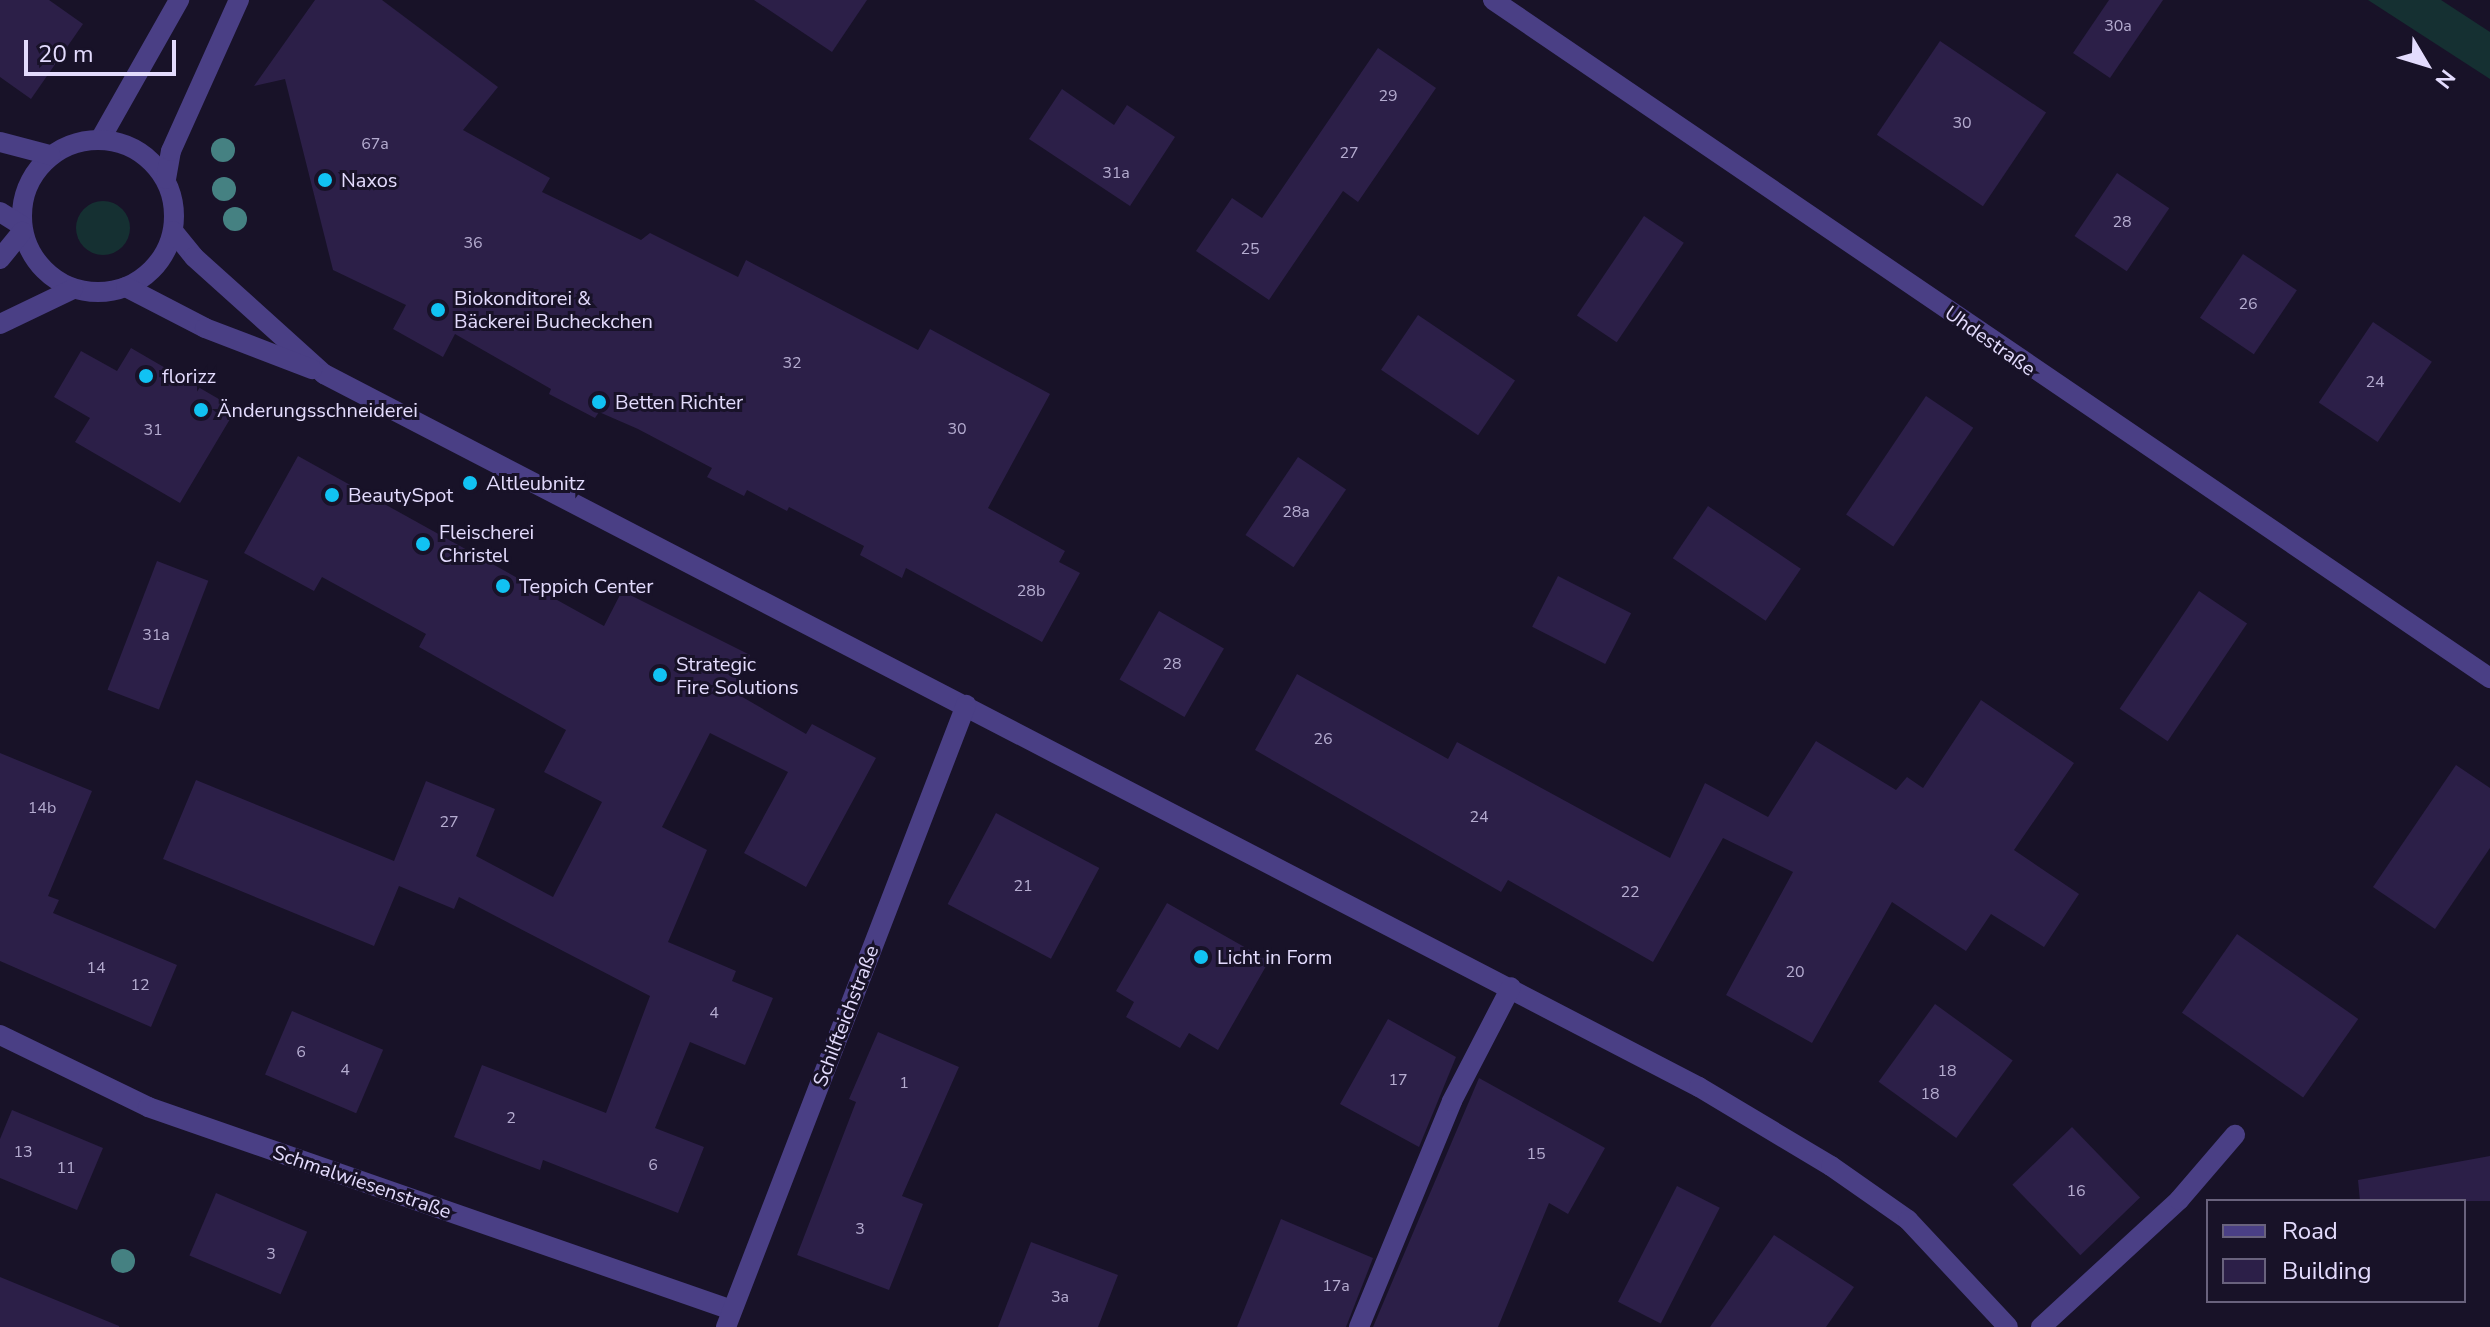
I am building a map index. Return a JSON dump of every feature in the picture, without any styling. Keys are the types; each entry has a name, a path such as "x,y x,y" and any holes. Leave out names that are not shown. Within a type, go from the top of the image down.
{"street":[{"path":"101,138 179,0"},
{"path":"166,179 138,151 101,138 75,142 50,155 33,175 22,199 22,229 40,267 73,289 99,292 126,287 147,275 164,255 173,231 174,205 166,179 171,151 239,0"},
{"name":"Uhdestraße","path":"1493,0 2490,678"},
{"path":"0,142 50,155"},
{"path":"0,212 22,229"},
{"path":"0,259 22,229"},
{"path":"173,231 194,257 324,374"},
{"path":"126,287 205,328 324,374 1699,1087 1831,1166 1908,1220 2008,1327"},
{"path":"0,324 73,289"},
{"name":"Schilfteichstraße","path":"729,1318 966,705"},
{"path":"1359,1327 1452,1101 1511,987"},
{"name":"Schmalwiesenstraße","path":"0,1035 148,1107 729,1318"},
{"path":"2041,1327 2179,1200 2235,1135"}],"green space":[{"path":"2368,0 2441,0 2490,32 2490,79"},
{"path":"103,201 122,209 130,228 122,247 103,255 84,247 76,228 84,209"}],"building":[{"path":"0,0 49,0 83,24 31,99 0,77"},
{"path":"315,0 382,0 498,87 463,130 550,178 542,192 641,240 650,233 738,277 746,260 918,350 930,329 1050,394 988,508 1065,551 1059,562 1080,573 1042,642 906,568 902,578 860,555 864,546 789,507 787,511 747,490 744,496 707,477 712,468 599,412 595,418 549,394 551,389 455,334 443,357 393,329 406,305 333,270 285,79 254,86"},
{"path":"754,0 867,0 832,52"},
{"path":"2109,0 2163,0 2110,78 2073,53"},
{"path":"1940,41 2046,113 1983,206 1877,135"},
{"path":"1378,48 1436,88 1358,202 1343,191 1269,300 1196,251 1232,198 1262,218"},
{"path":"1062,89 1114,125 1127,105 1175,137 1130,206 1029,139"},
{"path":"2117,173 2169,208 2127,271 2075,236"},
{"path":"1644,216 1684,243 1617,342 1577,315"},
{"path":"2243,254 2297,290 2254,354 2200,318"},
{"path":"1418,315 1515,380 1478,435 1381,370"},
{"path":"2373,322 2432,362 2378,442 2319,402"},
{"path":"131,348 236,409 180,503 75,442 90,418 54,397 81,351 117,371"},
{"path":"1926,396 1973,428 1893,546 1846,515"},
{"path":"298,456 604,626 622,591 750,655 732,691 806,734 812,724 876,758 806,887 744,853 788,772 710,733 662,827 707,850 668,942 736,971 732,981 773,998 745,1065 690,1042 655,1128 704,1147 678,1213 543,1160 540,1170 454,1137 482,1065 606,1113 650,996 459,897 454,909 399,886 374,946 163,859 196,780 394,861 426,781 495,809 476,856 553,897 602,802 544,772 566,730 419,647 426,634 322,577 314,591 244,553"},
{"path":"1298,457 1346,489 1294,567 1245,535"},
{"path":"1708,506 1801,569 1766,621 1673,558"},
{"path":"157,561 208,581 159,710 108,690"},
{"path":"1558,576 1631,613 1605,664 1532,627"},
{"path":"2199,591 2247,623 2168,741 2120,709"},
{"path":"1159,611 1224,648 1184,717 1120,679"},
{"path":"1297,674 1448,759 1457,742 1670,858 1705,783 1768,817 1816,741 1896,790 1907,777 1923,788 1981,700 2074,763 2014,850 2079,894 2044,947 1991,914 1966,951 1892,902 1812,1043 1726,995 1793,872 1723,838 1653,962 1508,880 1501,892 1255,750"},
{"path":"0,753 92,791 48,896 59,900 53,913 177,965 151,1027 0,961"},
{"path":"2456,765 2490,788 2490,848 2435,929 2373,887"},
{"path":"996,813 1099,868 1051,959 948,904"},
{"path":"1167,903 1269,961 1218,1050 1189,1033 1180,1048 1126,1017 1134,1002 1116,991"},
{"path":"2237,934 2358,1019 2303,1098 2182,1013"},
{"path":"1935,1004 2013,1060 1956,1138 1879,1082"},
{"path":"292,1011 383,1050 356,1113 265,1075"},
{"path":"1388,1019 1456,1057 1419,1147 1340,1104"},
{"path":"878,1032 959,1067 902,1196 923,1204 889,1290 797,1255 856,1102 849,1099"},
{"path":"1479,1078 1605,1148 1568,1214 1549,1203 1498,1327 1373,1327"},
{"path":"12,1110 103,1148 77,1210 0,1178 0,1139"},
{"path":"2072,1127 2140,1197 2080,1255 2012,1185"},
{"path":"2490,1156 2490,1201 2360,1199 2358,1180"},
{"path":"1677,1186 1720,1208 1661,1324 1618,1302"},
{"path":"216,1193 307,1232 281,1294 189,1256"},
{"path":"1281,1219 1373,1258 1346,1327 1237,1327"},
{"path":"1774,1235 1854,1287 1826,1327 1710,1327"},
{"path":"1031,1242 1118,1275 1098,1327 998,1327"},
{"path":"0,1277 119,1326 119,1327 0,1327"}],"place":[{"name":"Naxos","path":"325,180"},
{"name":"Biokonditorei & Bäckerei Bucheckchen","path":"438,310"},
{"name":"florizz","path":"146,376"},
{"name":"Betten Richter","path":"599,402"},
{"name":"Änderungsschneiderei","path":"201,410"},
{"name":"Altleubnitz","path":"470,483"},
{"name":"BeautySpot","path":"332,495"},
{"name":"Fleischerei Christel","path":"423,544"},
{"name":"Teppich Center","path":"503,586"},
{"name":"Strategic Fire Solutions","path":"660,675"},
{"name":"Licht in Form","path":"1201,957"}]}
